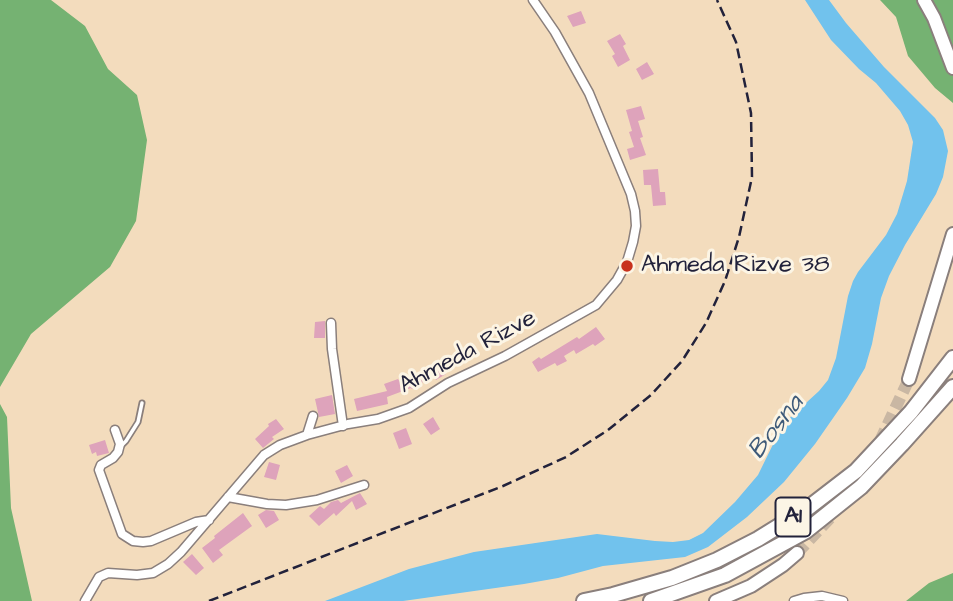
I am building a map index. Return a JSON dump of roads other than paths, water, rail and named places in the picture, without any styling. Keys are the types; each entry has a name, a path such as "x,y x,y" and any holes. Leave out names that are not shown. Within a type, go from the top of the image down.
{"highway":[{"name":"A1","path":"584,601 672,578 717,560 758,539 808,508 856,471 911,412 953,358"},
{"name":"A1","path":"651,601 725,575 806,531 861,487 953,387"}],"main road":[{"path":"924,0 934,18 953,68"},
{"path":"909,379 953,234"},
{"path":"716,601 751,586 797,553"}],"street":[{"name":"Ahmeda Rizve","path":"85,601 99,577 108,573 152,573 168,564 264,455 280,445 307,435 378,419 409,408 448,383 505,356 596,305 617,280 627,262 636,226 631,194 589,93 555,32 533,0"},
{"path":"331,323 342,426"},
{"path":"307,435 313,416"},
{"path":"115,430 119,448 113,458 101,465 99,470 122,534 133,541 151,541 196,522 209,520"},
{"path":"228,497 286,505 317,500 364,485"},
{"path":"794,601 822,596 843,601"}],"lane":[{"path":"119,448 127,441 138,422 142,402"}],"water":[{"path":"805,0 829,0 884,67 935,118 943,130 948,151 943,177 936,194 889,276 881,298 865,368 815,444 784,482 747,517 708,547 685,557 603,566 524,584 403,601 325,601 409,569 474,552 597,534 655,541 689,540 703,533 758,475 783,424 828,380 836,358 853,281 886,235 897,214 907,181 913,142 900,111 876,83 831,40"}],"tunnel":[{"path":"880,441 909,379"},
{"path":"797,553 830,518"}],"railway":[{"path":"209,601 503,486 566,457 608,430 651,395 682,361 706,323 725,281 739,237 752,177 751,113 736,42 717,0"}],"place":[{"name":"Ahmeda Rizve 38","path":"627,266"}],"water label":[{"name":"Bosna","path":"777,428"}]}
